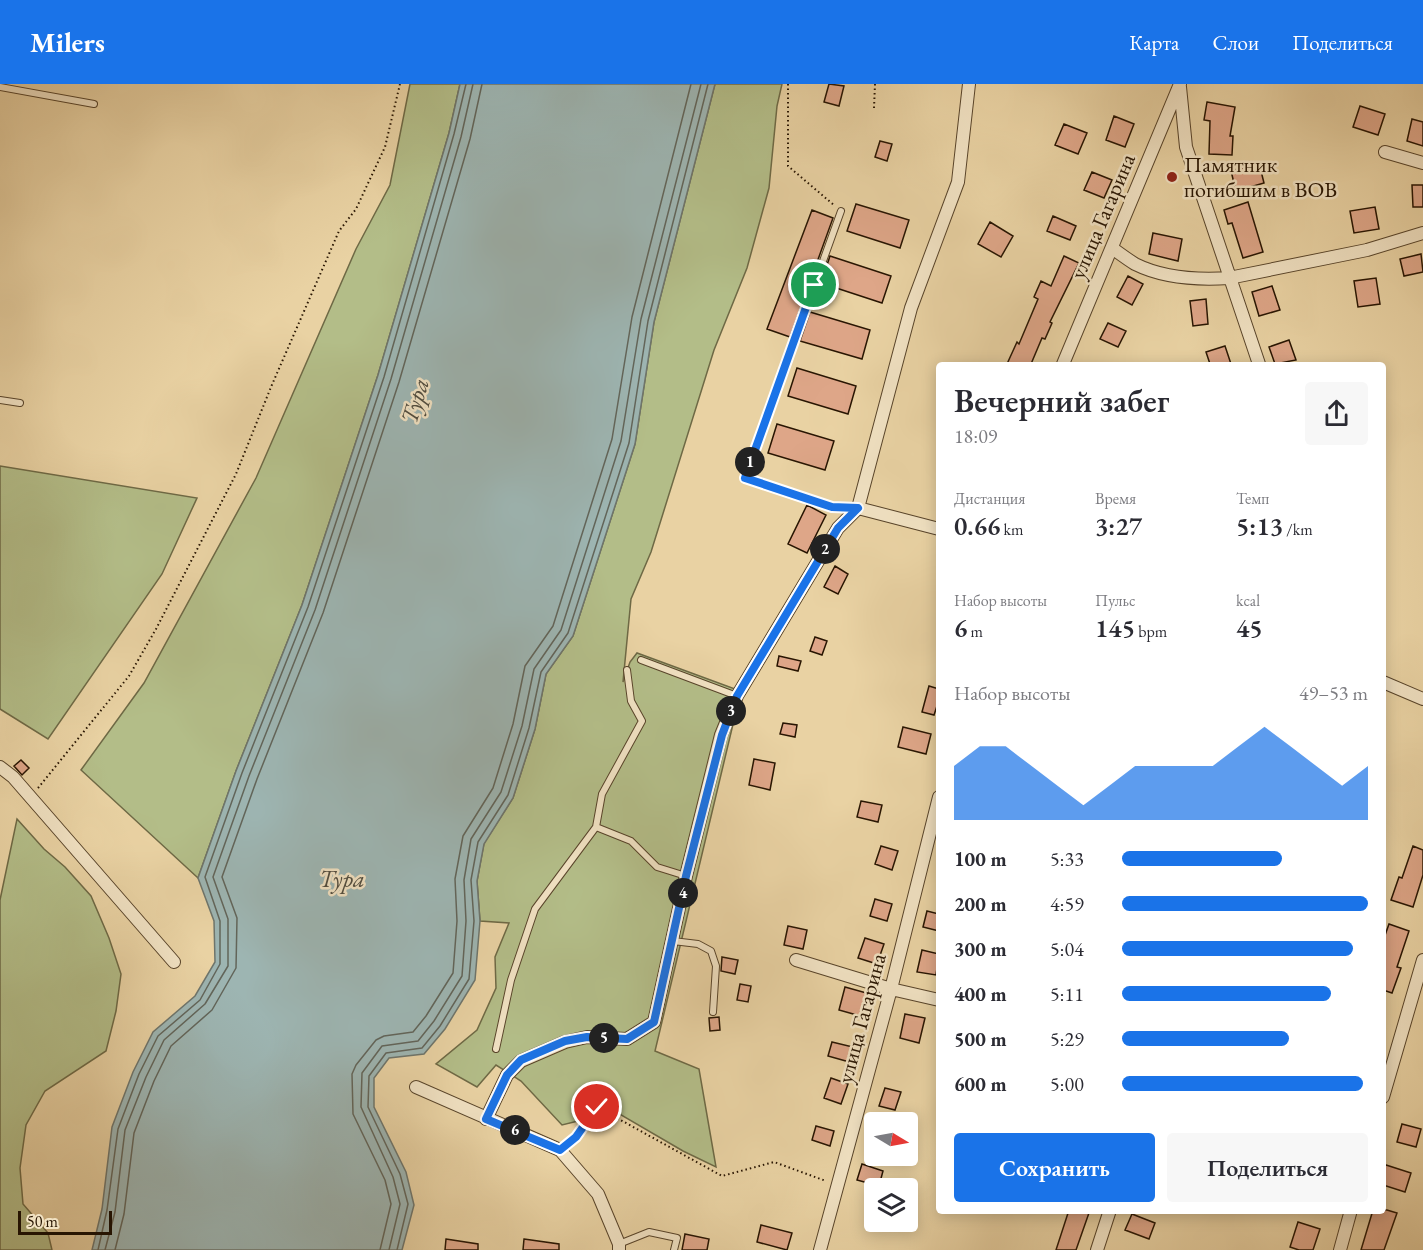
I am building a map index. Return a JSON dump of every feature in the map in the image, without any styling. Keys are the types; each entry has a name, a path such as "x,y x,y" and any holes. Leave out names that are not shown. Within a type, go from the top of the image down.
{"street":[{"path":"486,1119 507,1075 521,1060 565,1041 587,1037 627,1039 654,1022 711,769 737,696 838,528 858,508 911,308 958,182 969,84"},
{"path":"1181,84 1186,147 1258,362"},
{"name":"улица Гагарина","path":"1064,362 1181,84"},
{"path":"1385,152 1423,163"},
{"path":"1112,248 1136,265 1174,276 1229,278 1367,250 1423,233"},
{"path":"858,508 936,528"},
{"path":"1386,683 1423,699"},
{"path":"0,767 13,777 31,797 174,962"},
{"name":"улица Гагарина","path":"820,1250 891,989 936,808"},
{"path":"796,960 891,989 936,999"},
{"path":"1386,1080 1423,960"},
{"path":"416,1087 560,1150 598,1194 619,1247"},
{"path":"1097,1250 1109,1214"},
{"path":"1340,1250 1350,1214"}],"lane":[{"path":"0,87 94,104"},
{"path":"841,211 745,478 832,507 858,508"},
{"path":"0,400 20,403"},
{"path":"641,660 737,696"},
{"path":"496,1049 511,980 536,909 596,827 602,794 642,721 631,701 627,670"},
{"path":"596,827 631,841 657,867 686,876"},
{"path":"673,941 698,944 711,951 716,966 712,1012"},
{"path":"619,1247 650,1232 676,1238 674,1250"}],"path":[{"path":"31,797 129,676 220,505 236,474 339,231 356,209 385,147 400,84"},
{"path":"789,84 788,166 841,211"},
{"path":"874,108 875,84"},
{"path":"560,1150 576,1137 597,1107 722,1176 774,1162 837,1185"}],"green space":[{"path":"410,84 460,84 449,133 378,375 302,605 236,771 198,878 81,770 144,683 256,478 356,249 390,185"},
{"path":"715,84 782,84 777,106 769,188 747,268 714,350 651,552 631,599 623,682 630,662 637,653 735,689 735,716 655,1051 699,1069 716,1167 683,1151 606,1106 582,1120 562,1125 521,1081 496,1065 477,1087 436,1064 477,1030 496,988 495,957 509,923 480,921 477,881 484,843 513,798 535,729 546,674 573,636 635,444 654,322"},
{"path":"0,466 197,498 162,574 48,739 0,709"},
{"path":"17,819 91,896 121,974 116,1011 106,1051 45,1091 26,1125 20,1168 23,1204 48,1233 52,1250 0,1250 0,900"}],"water":[{"name":"Тура","path":"460,84 715,84 654,322 635,444 573,636 546,674 535,729 513,798 484,844 477,881 480,921 475,980 445,1029 424,1054 389,1058 374,1078 374,1107 406,1172 414,1205 402,1250 92,1250 102,1209 112,1127 133,1072 153,1032 195,996 215,962 214,921 198,878 236,771 302,605 378,375 449,133"}],"building":[{"path":"829,84 844,86 839,106 824,102"},
{"path":"1207,102 1235,107 1230,136 1233,136 1232,155 1209,154 1210,121 1204,120"},
{"path":"1360,106 1385,114 1378,135 1353,127"},
{"path":"1114,116 1134,124 1125,147 1106,140"},
{"path":"1412,119 1423,122 1423,146 1407,141"},
{"path":"1064,124 1087,133 1078,154 1055,145"},
{"path":"880,141 892,144 887,161 875,157"},
{"path":"1259,163 1264,183 1236,191 1231,171"},
{"path":"1092,172 1112,180 1104,198 1084,190"},
{"path":"1412,185 1423,185 1423,207 1413,207"},
{"path":"1248,202 1263,252 1243,258 1232,223 1228,224 1224,210"},
{"path":"856,204 909,220 900,248 847,231"},
{"path":"1375,207 1379,229 1354,233 1350,211"},
{"path":"812,210 833,218 790,337 767,329"},
{"path":"1053,216 1076,226 1070,240 1047,231"},
{"path":"990,222 1013,236 1001,257 978,244"},
{"path":"1153,233 1182,239 1178,261 1149,254"},
{"path":"1421,254 1423,272 1404,276 1400,259"},
{"path":"830,256 891,276 882,303 821,283"},
{"path":"1064,256 1079,263 1050,322 1052,323 1045,339 1042,338 1032,362 1008,362 1017,342 1019,344 1038,299 1034,297 1041,281 1051,286"},
{"path":"1128,276 1143,284 1132,305 1117,297"},
{"path":"1376,278 1380,304 1358,307 1354,281"},
{"path":"1272,286 1280,310 1259,316 1252,292"},
{"path":"1206,299 1208,324 1193,326 1190,301"},
{"path":"810,312 870,330 862,359 800,341"},
{"path":"1108,323 1126,331 1118,347 1100,339"},
{"path":"1289,340 1296,360 1274,362 1269,347"},
{"path":"1225,346 1230,362 1209,362 1206,352"},
{"path":"797,368 856,386 848,414 788,396"},
{"path":"777,424 834,441 825,470 768,453"},
{"path":"807,505 826,515 807,553 788,544"},
{"path":"835,566 848,574 838,594 824,587"},
{"path":"815,637 827,641 822,655 810,651"},
{"path":"779,656 801,661 798,671 777,666"},
{"path":"929,686 936,688 934,715 922,712"},
{"path":"783,723 797,725 795,737 780,734"},
{"path":"903,727 931,734 926,754 898,747"},
{"path":"754,759 775,763 770,790 749,785"},
{"path":"21,760 29,768 22,775 14,766"},
{"path":"861,801 882,805 878,822 857,817"},
{"path":"881,846 898,851 892,870 875,864"},
{"path":"1413,846 1423,850 1423,875 1413,907 1391,900 1399,877 1402,878"},
{"path":"875,899 892,904 887,921 870,916"},
{"path":"927,911 936,913 936,930 923,927"},
{"path":"1389,924 1409,931 1397,967 1401,968 1392,993 1386,991 1386,932"},
{"path":"788,926 807,930 803,949 784,945"},
{"path":"865,938 884,944 877,964 858,958"},
{"path":"922,950 936,953 936,975 917,972"},
{"path":"722,957 738,960 735,974 721,971"},
{"path":"740,984 751,986 748,1002 737,1000"},
{"path":"845,987 870,994 864,1017 839,1010"},
{"path":"905,1014 925,1018 919,1043 900,1038"},
{"path":"719,1017 720,1030 710,1031 709,1018"},
{"path":"832,1042 857,1048 853,1063 828,1056"},
{"path":"831,1078 848,1084 841,1104 824,1098"},
{"path":"885,1088 901,1092 895,1110 879,1106"},
{"path":"1402,1124 1421,1129 1416,1147 1397,1142"},
{"path":"816,1126 834,1131 830,1146 812,1140"},
{"path":"862,1164 883,1171 881,1178 864,1178 864,1182 857,1180"},
{"path":"1386,1165 1411,1173 1405,1192 1386,1186"},
{"path":"1386,1210 1397,1213 1384,1250 1361,1250 1372,1214 1386,1214"},
{"path":"1068,1214 1089,1214 1076,1250 1056,1250"},
{"path":"1132,1214 1155,1223 1149,1239 1125,1230"},
{"path":"1298,1222 1320,1229 1313,1250 1299,1250 1290,1247"},
{"path":"761,1225 792,1233 787,1250 757,1242"},
{"path":"685,1234 709,1239 707,1250 682,1250"},
{"path":"446,1239 478,1244 478,1250 445,1250"},
{"path":"524,1239 559,1244 559,1250 523,1250"}],"place":[{"name":"Памятник погибшим в ВОВ","path":"1172,177"}],"route":[{"path":"597,1107 576,1137 560,1150 486,1119 507,1075 521,1060 565,1041 587,1037 627,1039 654,1022 711,769 737,696 838,528 858,508 832,507 745,478 814,285"}]}
